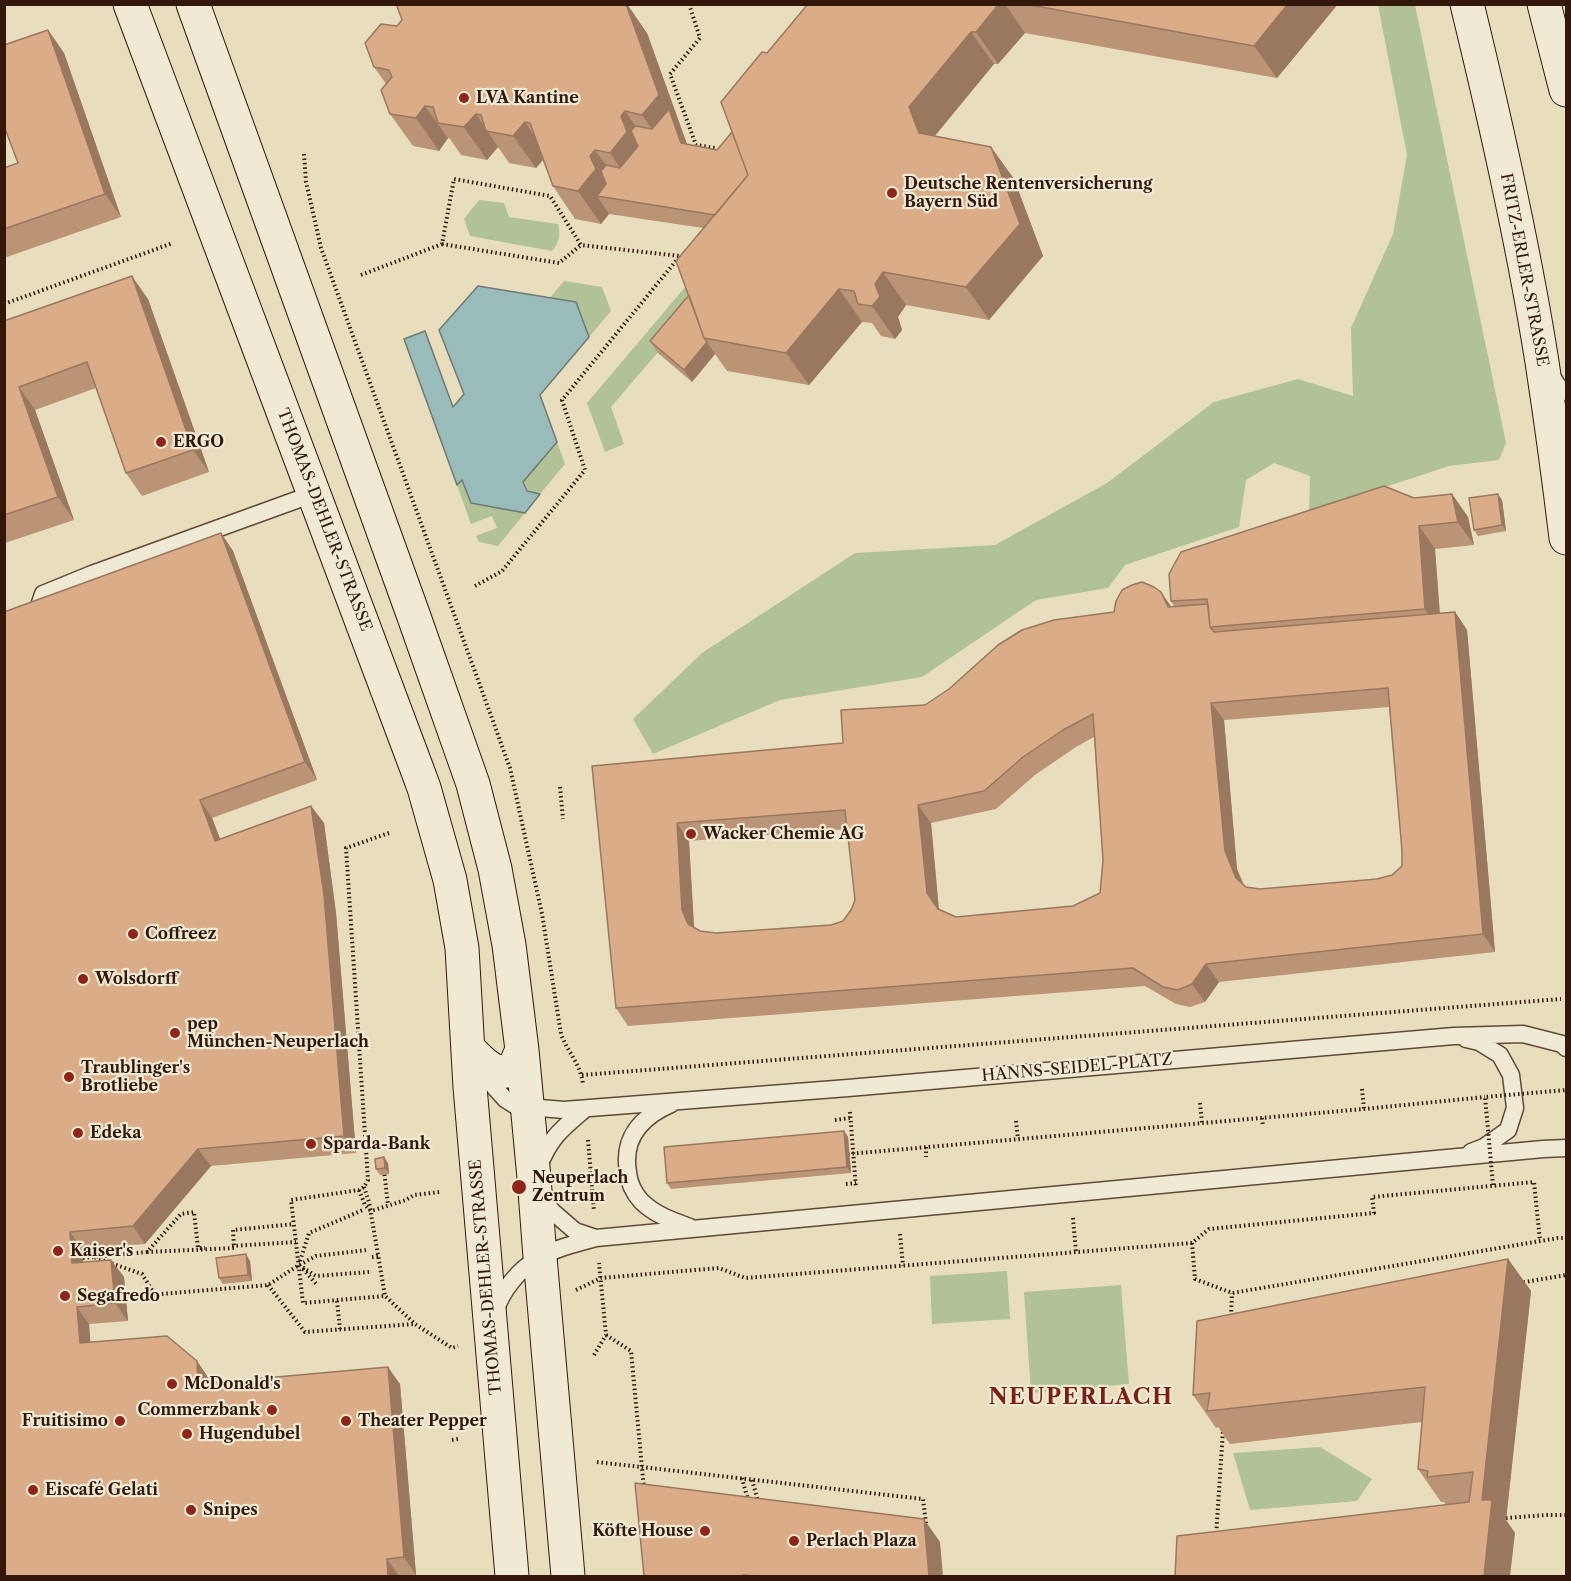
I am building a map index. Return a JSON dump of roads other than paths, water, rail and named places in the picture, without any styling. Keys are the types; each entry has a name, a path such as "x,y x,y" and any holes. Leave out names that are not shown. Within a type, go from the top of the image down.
{"main road":[{"name":"THOMAS-DEHLER-STRASSE","path":"130,4 424,788 447,868 462,948 470,1087 512,1576"},
{"path":"193,4 473,784 495,869 507,934 522,1050 568,1576"},
{"name":"FRITZ-ERLER-STRASSE","path":"1467,4 1495,118 1542,361 1566,538"},
{"path":"1544,4 1566,90"},
{"path":"468,1048 484,1065 496,1071 505,1071 513,1067 522,1050"}],"lane":[{"path":"1542,361 1558,386 1566,392"},
{"path":"34,623 43,594 313,494"},
{"name":"HANNS-SEIDEL-PLATZ","path":"468,1048 488,1080 505,1099 516,1106 564,1110 1454,1036 1523,1034 1562,1044 1566,1048"},
{"path":"1454,1036 1479,1042 1500,1055 1511,1075 1515,1108 1508,1130 1484,1147 1456,1157"},
{"path":"677,1101 661,1108 646,1119 630,1138 627,1166 630,1185 642,1202 664,1218 697,1229"},
{"path":"585,1109 550,1141 535,1185 553,1212 575,1231 596,1238"},
{"path":"491,1330 496,1308 504,1291 518,1275 540,1257 596,1238 1566,1148"}],"water":[{"path":"478,286 576,302 589,337 540,395 557,442 523,482 527,491 540,494 525,513 471,503 462,480 457,485 404,339 425,331 453,407 464,394 439,330"}],"place":[{"name":"LVA Kantine","path":"464,98"},
{"name":"Deutsche Rentenversicherung Bayern Süd","path":"892,193"},
{"name":"ERGO","path":"161,442"},
{"name":"Wacker Chemie AG","path":"691,834"},
{"name":"Coffreez","path":"133,934"},
{"name":"Wolsdorff","path":"83,979"},
{"name":"pep München-Neuperlach","path":"175,1033"},
{"name":"Traublinger's Brotliebe","path":"69,1077"},
{"name":"Edeka","path":"78,1133"},
{"name":"Sparda-Bank","path":"311,1144"},
{"name":"Neuperlach Zentrum","path":"519,1187"},
{"name":"Kaiser's","path":"58,1251"},
{"name":"Segafredo","path":"65,1296"},
{"name":"McDonald's","path":"172,1384"},
{"name":"Commerzbank","path":"272,1410"},
{"name":"Fruitisimo","path":"120,1421"},
{"name":"Theater Pepper","path":"346,1421"},
{"name":"Hugendubel","path":"187,1434"},
{"name":"Eiscafé Gelati","path":"33,1490"},
{"name":"Snipes","path":"191,1510"},
{"name":"Köfte House","path":"705,1531"},
{"name":"Perlach Plaza","path":"794,1541"}],"district":[{"name":"NEUPERLACH","path":"1081,1398"}]}
